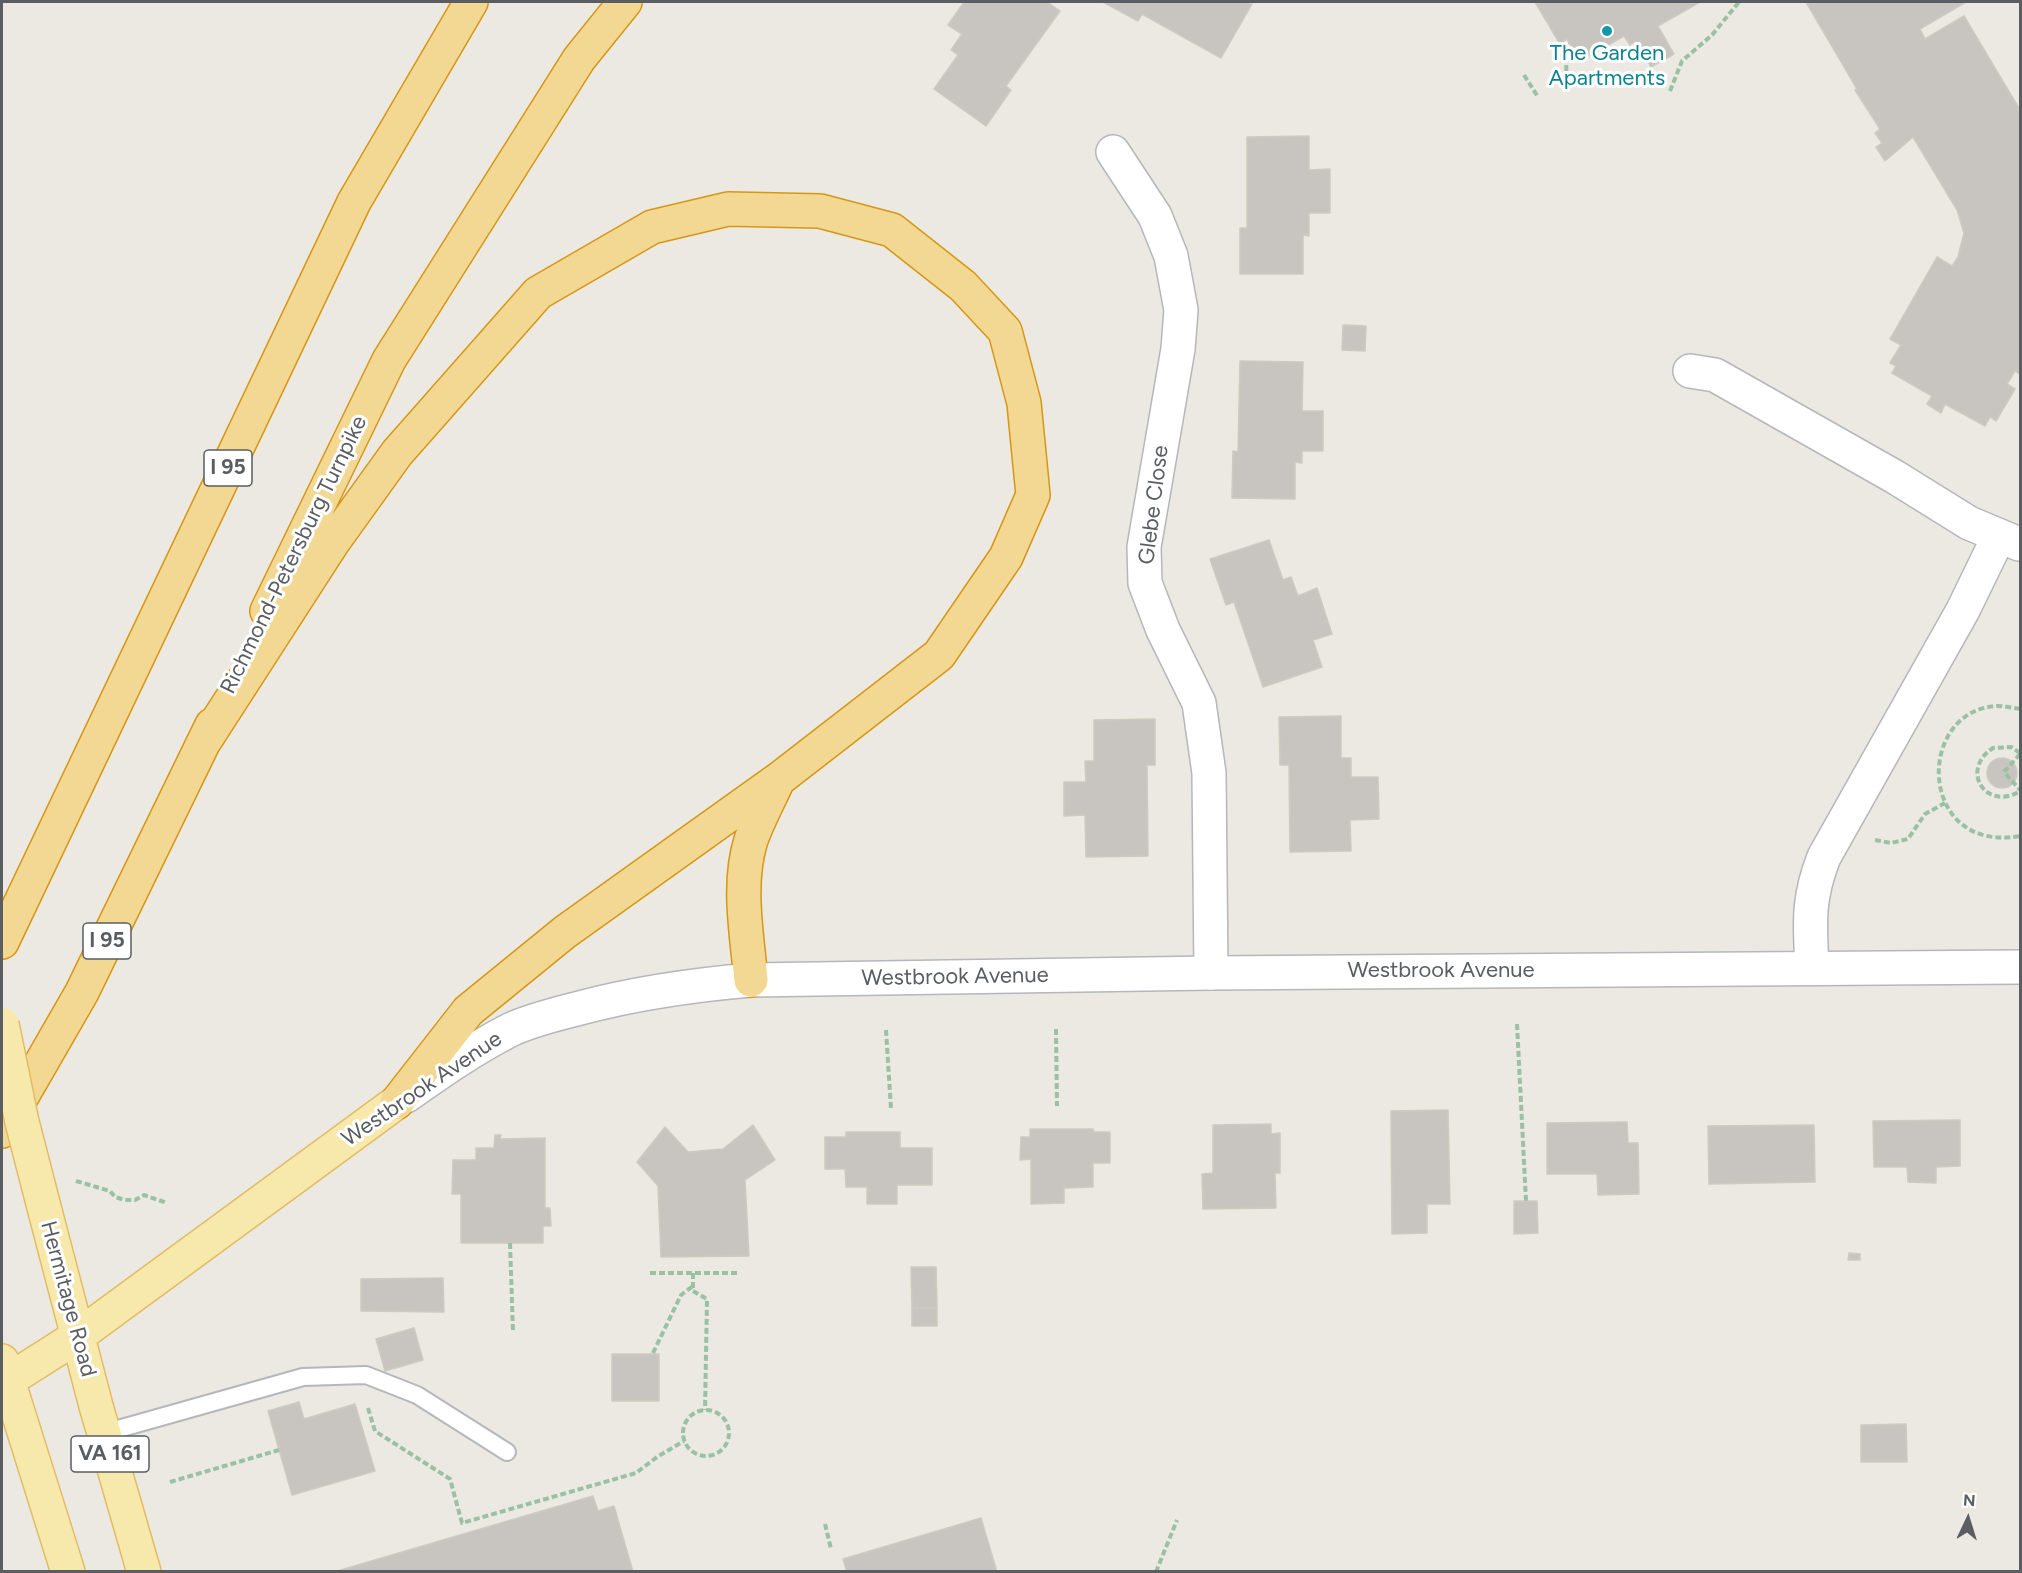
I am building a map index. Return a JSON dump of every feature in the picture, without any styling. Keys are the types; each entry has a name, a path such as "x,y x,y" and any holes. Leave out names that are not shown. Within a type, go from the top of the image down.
{"highway":[{"name":"I 95","path":"2,942 354,202 471,2"},
{"name":"Richmond-Petersburg Turnpike","path":"2,1131 82,992 389,360 579,59 625,2"},
{"path":"202,745 333,542 396,453 538,293 652,227 728,209 820,211 892,230 963,286 1005,331 1024,403 1033,495 1006,558 939,655 779,779 565,932 468,1011 397,1102"},
{"path":"751,980 744,894 745,870 751,841 779,779"}],"main road":[{"name":"Hermitage Road","path":"2,1024 22,1122 45,1211 104,1433 144,1572"},
{"name":"Westbrook Avenue","path":"4,1371 78,1336 397,1102"},
{"name":"VA 161","path":"4,1371 68,1572"}],"street":[{"name":"Glebe Close","path":"1113,152 1155,216 1172,256 1181,310 1178,349 1144,547 1145,583 1163,630 1199,703 1209,773 1211,973"},
{"path":"1690,371 1715,375 1895,477 1970,523 2010,541 1963,610 1824,857 1816,877 1810,911 1812,968"},
{"name":"Westbrook Avenue","path":"397,1102 465,1054 513,1029 563,1012 627,996 694,984 751,980 1211,973 2020,967"}],"lane":[{"path":"104,1433 303,1377 366,1375 417,1395 507,1452"}],"path":[{"path":"1670,91 1682,61 1712,35 1739,2"},
{"path":"1566,80 1567,44"},
{"path":"1524,75 1538,97"},
{"path":"2020,709 1997,706 1983,709 1969,716 1957,726 1946,742 1939,759 1940,789 1945,802 1959,822 1967,828 1993,837 2020,836"},
{"path":"2011,747 2020,753 2004,772 2020,791 2005,798 1991,795 1980,785 1977,773 1979,761 1993,748 2011,747"},
{"path":"1870,837 1891,843 1902,842 1912,834 1924,814 1945,802"},
{"path":"1517,1024 1526,1201"},
{"path":"1056,1029 1057,1106"},
{"path":"886,1030 891,1109"},
{"path":"76,1181 110,1191 116,1197 125,1200 135,1200 144,1195 167,1203"},
{"path":"510,1243 513,1332"},
{"path":"650,1273 739,1273"},
{"path":"693,1273 693,1291 707,1299 705,1410"},
{"path":"654,1353 681,1295 693,1285"},
{"path":"365,1399 375,1431 450,1479 462,1523 636,1473 684,1441"},
{"path":"705,1410 719,1414 729,1434 723,1448 710,1456 694,1453 684,1441 683,1434 687,1420 705,1410"},
{"path":"170,1482 279,1450"},
{"path":"1156,1572 1177,1520"},
{"path":"825,1524 831,1549"}],"building":[{"path":"964,2 1047,2 1060,11 1006,86 1011,90 986,126 934,89 958,55 951,50 962,34 948,25"},
{"path":"1103,2 1248,2 1252,4 1221,58 1142,14 1138,21"},
{"name":"The Garden Apartments","path":"1535,2 1700,2 1658,26 1674,54 1651,67 1636,41 1630,45 1624,36 1580,61 1567,39 1560,44"},
{"path":"1806,2 1966,2 1920,29 1925,39 1964,16 2020,110 2020,374 2015,371 2007,384 2015,389 1996,421 1990,417 1985,426 1945,404 1941,413 1927,404 1932,396 1892,373 1896,366 1890,363 1901,345 1890,339 1937,257 1952,266 1958,257 1964,233 1957,210 1913,137 1885,161 1876,147 1882,143 1875,133 1880,129 1855,90 1857,89"},
{"path":"1309,136 1309,170 1330,169 1330,213 1309,213 1309,236 1303,235 1303,274 1240,274 1240,228 1247,228 1247,137"},
{"path":"1343,325 1366,326 1365,351 1342,350"},
{"path":"1240,361 1303,362 1302,411 1323,411 1323,451 1302,451 1302,463 1295,462 1295,499 1232,498 1233,451 1238,452"},
{"path":"1269,540 1283,580 1291,577 1298,596 1317,588 1332,634 1313,640 1322,667 1263,687 1234,602 1226,605 1210,559"},
{"path":"1341,716 1341,758 1351,758 1351,777 1378,777 1379,819 1350,820 1351,851 1290,852 1289,765 1280,765 1279,717"},
{"path":"1155,719 1155,765 1147,765 1148,856 1086,857 1085,815 1064,816 1064,782 1086,782 1085,761 1094,761 1094,720"},
{"path":"2002,758 2013,762 2017,773 2013,784 2002,788 1991,784 1987,773 1991,762"},
{"path":"1448,1110 1450,1204 1427,1204 1427,1233 1392,1234 1391,1111"},
{"path":"1960,1120 1960,1166 1936,1167 1936,1183 1908,1182 1907,1167 1874,1167 1873,1121"},
{"path":"1627,1122 1628,1143 1638,1143 1639,1194 1598,1195 1597,1174 1547,1174 1547,1123"},
{"path":"1271,1124 1271,1134 1280,1133 1280,1173 1275,1173 1276,1208 1203,1209 1202,1174 1213,1173 1213,1125"},
{"path":"753,1125 775,1160 745,1180 749,1256 661,1257 658,1186 637,1162 665,1127 688,1152 723,1149"},
{"path":"1814,1125 1815,1182 1709,1184 1708,1126"},
{"path":"1030,1129 1093,1129 1094,1132 1110,1132 1110,1163 1093,1163 1093,1187 1064,1188 1064,1203 1031,1204 1031,1159 1020,1160 1021,1137 1030,1137"},
{"path":"846,1132 900,1132 900,1148 932,1148 932,1185 897,1185 897,1204 867,1204 867,1187 846,1187 845,1169 825,1169 825,1137 846,1137"},
{"path":"495,1135 501,1135 500,1139 545,1138 545,1208 550,1208 551,1226 543,1226 543,1243 461,1243 461,1194 452,1194 453,1160 476,1160 476,1148 494,1148"},
{"path":"1514,1201 1537,1201 1538,1233 1514,1234"},
{"path":"1849,1253 1860,1254 1860,1260 1848,1260"},
{"path":"911,1267 936,1267 937,1308 912,1308"},
{"path":"443,1278 444,1312 361,1311 361,1279"},
{"path":"912,1308 937,1308 937,1326 912,1326"},
{"path":"414,1328 423,1360 385,1371 376,1339"},
{"path":"612,1354 659,1354 659,1401 612,1401"},
{"path":"299,1402 304,1419 355,1404 375,1471 292,1495 268,1411"},
{"path":"1906,1424 1907,1462 1861,1462 1861,1425"},
{"path":"593,1496 598,1511 614,1506 633,1572 334,1572"},
{"path":"981,1518 997,1572 847,1572 843,1559"}],"place":[{"name":"The Garden Apartments","path":"1607,31"}]}
